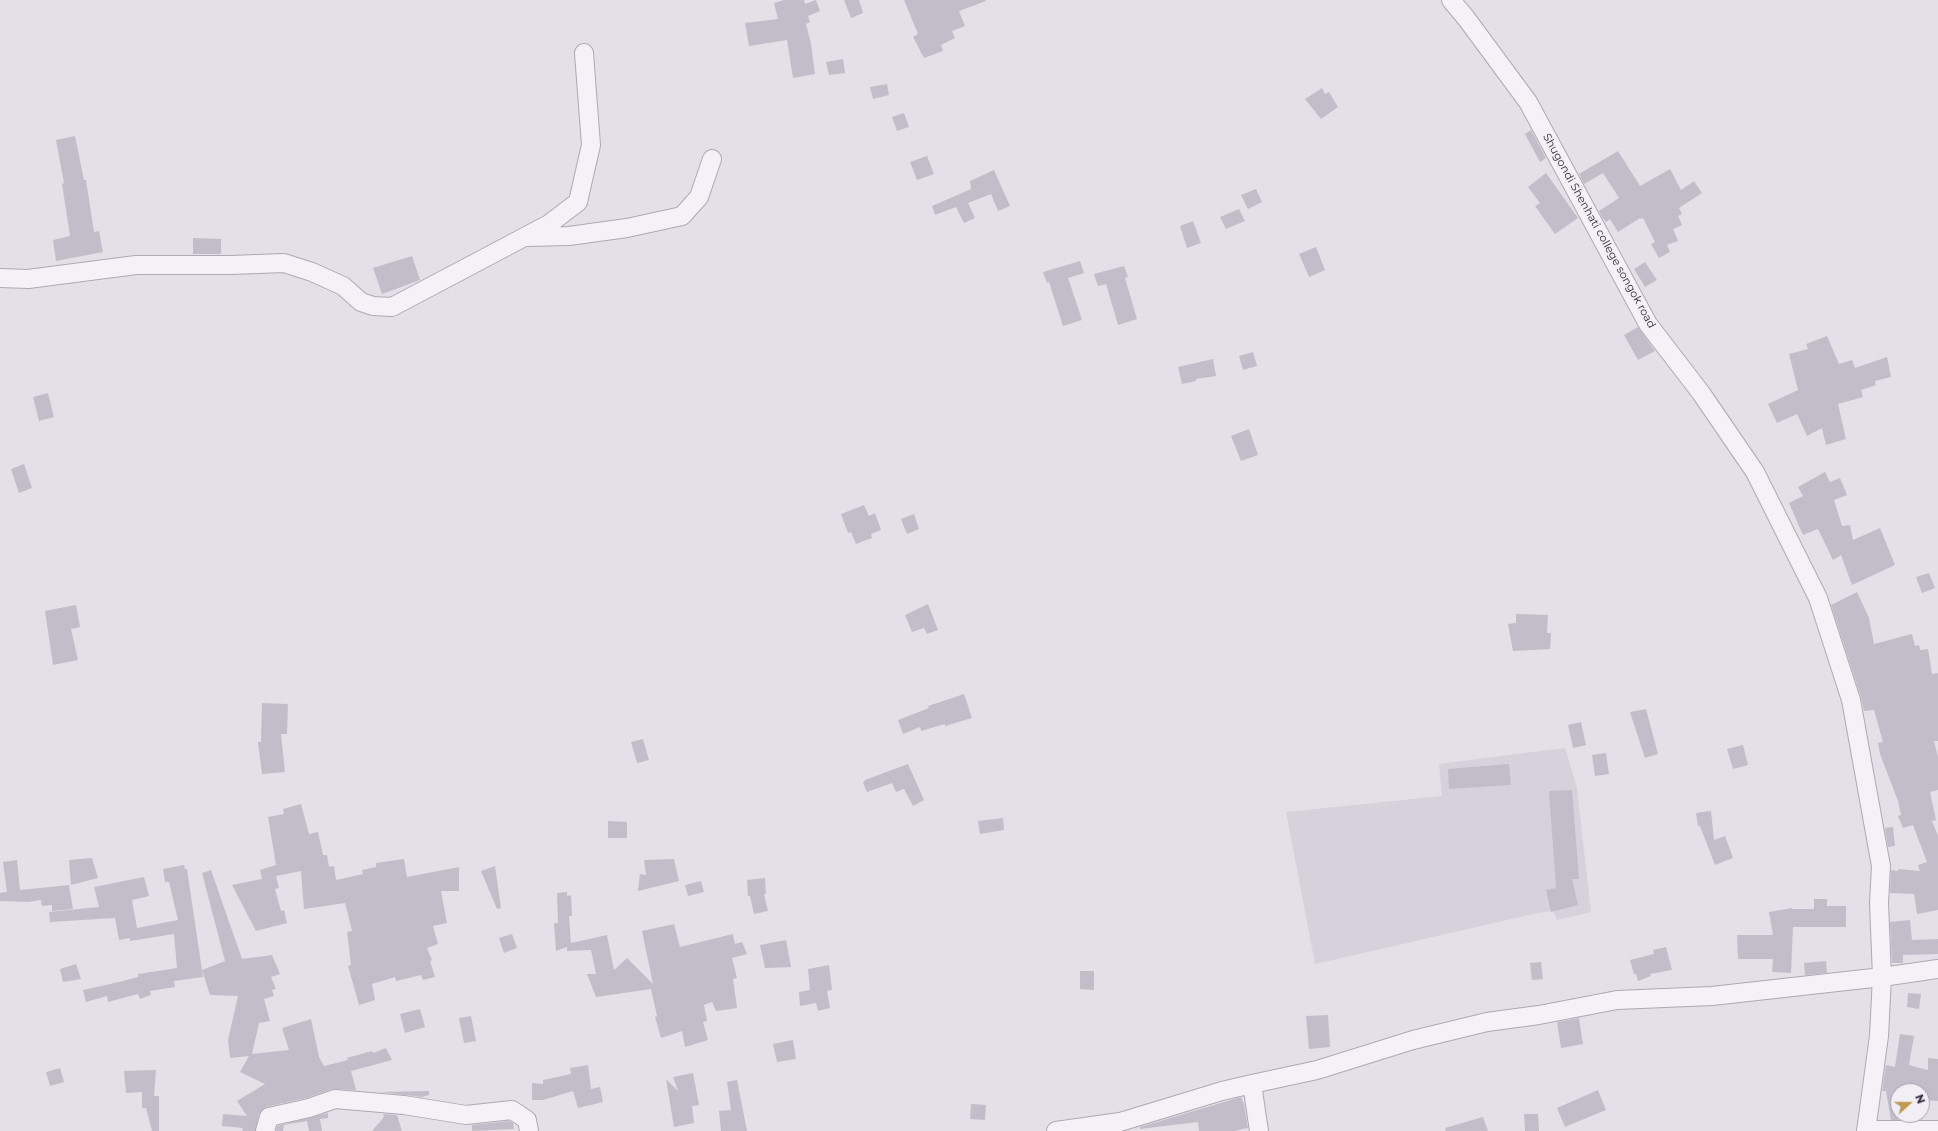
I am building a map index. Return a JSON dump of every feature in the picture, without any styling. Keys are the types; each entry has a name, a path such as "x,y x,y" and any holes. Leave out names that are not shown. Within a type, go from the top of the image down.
{"street":[{"name":"Shugondi Shenhati college songok road","path":"1451,0 1528,102 1648,324 1701,392 1755,472 1818,598 1851,700 1881,866 1879,903 1882,977 1878,1036 1866,1130"},
{"path":"0,278 28,279 136,265 231,265 284,262 312,272 343,286 361,302 373,306 392,307 549,224 578,202 591,145 584,53"},
{"path":"525,237 569,236 627,228 682,216 699,197 712,159"},
{"path":"1056,1131 1120,1122 1222,1091 1317,1070 1413,1040 1487,1022 1539,1015 1617,1000 1712,996 1882,977 1938,968"},
{"path":"1252,1084 1259,1131"},
{"path":"265,1131 269,1116 309,1108 336,1099 404,1105 466,1115 512,1110 527,1120 529,1131"},
{"path":"1866,1130 1938,1130"}],"shaded area":[{"path":"1565,748 1577,788 1591,912 1557,920 1553,911 1538,913 1315,964 1286,812 1442,796 1439,764"}],"building":[{"path":"784,0 804,0 805,4 816,0 820,11 808,16 810,22 806,24 811,44 815,74 793,78 787,40 749,46 745,23 778,19 774,3"},
{"path":"844,0 859,0 863,13 851,18"},
{"path":"904,0 986,1 959,11 965,26 952,31 955,38 941,45 943,51 924,58 913,37 918,34"},
{"path":"843,59 845,73 829,75 826,62"},
{"path":"887,84 889,95 873,99 870,87"},
{"path":"1322,88 1325,94 1329,92 1338,107 1321,119 1305,99"},
{"path":"904,113 909,127 897,131 892,117"},
{"path":"1531,130 1546,158 1540,162 1525,134"},
{"path":"75,136 84,180 86,180 94,232 99,231 103,252 56,261 53,240 70,236 62,184 64,183 56,140"},
{"path":"1618,151 1640,186 1670,169 1681,190 1694,181 1702,193 1679,208 1682,214 1678,216 1682,225 1673,229 1678,241 1667,245 1670,252 1659,258 1651,244 1655,242 1643,218 1640,218 1618,232 1610,219 1606,222 1602,217 1599,211 1619,198 1603,173 1584,184 1579,174"},
{"path":"927,156 934,174 917,180 910,162"},
{"path":"994,170 1010,206 998,211 991,194 968,203 975,218 964,223 956,207 935,215 932,206 971,189 970,181"},
{"path":"1546,173 1578,218 1555,234 1535,206 1540,203 1528,187"},
{"path":"1256,189 1262,202 1248,209 1241,195"},
{"path":"1239,209 1245,221 1226,229 1220,217"},
{"path":"1193,221 1201,243 1187,248 1180,226"},
{"path":"193,238 221,239 221,254 193,254"},
{"path":"1316,247 1325,270 1309,277 1299,254"},
{"path":"412,256 420,280 382,294 373,268"},
{"path":"1080,261 1084,273 1068,278 1082,320 1063,326 1049,282 1047,283 1043,272"},
{"path":"1645,262 1657,280 1645,287 1634,269"},
{"path":"1124,266 1128,277 1125,278 1137,319 1118,325 1106,284 1098,286 1094,274"},
{"path":"1638,327 1655,351 1638,360 1624,335"},
{"path":"1827,336 1839,364 1852,360 1855,368 1887,357 1891,377 1875,381 1876,385 1861,390 1863,397 1838,404 1846,439 1826,445 1822,428 1807,436 1797,414 1777,423 1768,404 1798,390 1789,354 1808,349 1806,344"},
{"path":"1253,352 1257,366 1243,370 1239,356"},
{"path":"1213,359 1216,376 1196,379 1196,381 1182,384 1178,367"},
{"path":"48,393 54,417 39,421 33,397"},
{"path":"1249,429 1258,455 1241,461 1231,436"},
{"path":"24,464 32,488 19,493 11,469"},
{"path":"1825,472 1830,482 1840,478 1847,495 1834,500 1842,526 1850,525 1853,540 1880,528 1895,565 1852,585 1841,555 1833,560 1818,529 1803,535 1789,503 1803,496 1798,487"},
{"path":"864,505 869,516 875,513 881,530 871,534 872,538 856,544 851,532 848,533 841,514"},
{"path":"914,514 919,529 907,534 901,519"},
{"path":"1929,573 1935,588 1922,593 1916,577"},
{"path":"1857,592 1869,618 1874,644 1912,634 1915,646 1919,645 1920,650 1928,649 1932,674 1938,673 1938,741 1934,741 1938,757 1938,790 1930,792 1936,820 1932,821 1938,836 1938,910 1917,914 1914,894 1890,893 1891,870 1897,871 1899,869 1920,871 1918,865 1927,862 1913,825 1903,828 1898,816 1901,815 1898,801 1880,754 1878,743 1883,742 1874,710 1864,711 1861,697 1831,605"},
{"path":"928,604 938,630 927,634 924,628 912,632 905,615"},
{"path":"76,605 80,627 71,629 78,660 53,665 45,611"},
{"path":"1516,614 1548,615 1547,633 1551,633 1550,649 1513,651 1508,624 1516,623"},
{"path":"964,694 972,718 921,731 920,727 903,734 898,720 929,708 928,706"},
{"path":"262,703 288,704 287,734 281,734 285,772 262,774 258,742 261,742"},
{"path":"1646,709 1658,754 1645,758 1630,712"},
{"path":"1581,722 1586,745 1573,748 1568,725"},
{"path":"643,739 649,760 637,763 631,742"},
{"path":"1743,745 1748,765 1733,769 1727,749"},
{"path":"1606,753 1609,774 1595,776 1592,755"},
{"path":"908,764 924,800 913,806 904,789 896,792 892,783 867,792 863,783 865,780"},
{"path":"1509,764 1511,785 1449,789 1448,769"},
{"path":"1572,790 1579,879 1572,879 1578,905 1551,912 1546,890 1556,888 1549,791"},
{"path":"301,804 309,834 318,832 323,855 327,855 329,867 334,866 336,880 363,874 362,870 376,867 376,863 404,859 407,877 459,867 459,891 441,891 447,923 433,926 438,944 427,948 432,960 430,961 435,977 423,980 421,975 396,981 395,977 372,984 375,1000 359,1005 348,966 351,965 347,932 352,931 345,903 304,909 301,871 276,876 279,888 275,889 281,911 284,910 287,923 256,931 232,885 262,879 260,870 276,865 268,817 284,814 283,809"},
{"path":"1711,811 1714,840 1725,836 1733,858 1715,865 1700,826 1698,826 1696,813"},
{"path":"1003,818 1004,830 980,834 978,821"},
{"path":"608,821 627,822 627,838 608,838"},
{"path":"1893,827 1895,846 1888,847 1885,828"},
{"path":"92,858 98,878 71,885 69,860"},
{"path":"674,859 679,881 638,891 640,874 646,875 644,860"},
{"path":"17,860 20,890 69,885 73,909 52,911 52,905 42,906 41,900 28,902 0,901 0,893 7,892 3,862"},
{"path":"184,865 185,869 187,869 203,977 174,981 175,987 150,991 151,995 140,999 138,994 108,1002 107,996 86,1002 83,990 138,977 138,974 177,968 174,934 130,941 130,938 119,940 115,918 50,922 49,912 99,907 94,887 144,877 149,896 132,900 137,928 178,920 169,882 165,882 163,869"},
{"path":"495,866 501,908 497,909 481,871"},
{"path":"211,870 242,959 272,955 280,974 271,977 276,989 272,990 274,996 264,999 270,1021 259,1023 252,1054 289,1050 282,1028 311,1019 319,1057 324,1066 348,1060 347,1058 372,1051 373,1053 386,1048 392,1060 351,1071 356,1090 332,1089 306,1098 266,1107 259,1114 255,1131 242,1131 243,1128 222,1126 223,1114 247,1116 237,1101 265,1084 240,1072 249,1056 230,1058 228,1040 238,996 210,995 202,970 225,961 202,873"},
{"path":"765,878 766,894 764,894 768,911 754,914 750,896 748,896 747,880"},
{"path":"701,881 704,892 688,896 685,885"},
{"path":"567,892 567,896 571,895 572,916 569,916 571,943 607,935 614,970 627,958 653,984 642,931 674,924 680,947 733,934 735,944 742,942 747,954 732,958 737,978 733,979 737,1008 716,1011 712,1002 704,1005 707,1021 703,1022 708,1040 685,1047 682,1031 661,1038 655,1017 657,1016 651,989 596,997 587,974 596,974 591,950 567,951 567,947 556,951 554,923 558,923 557,893"},
{"path":"1814,899 1827,899 1827,906 1846,906 1846,927 1793,927 1791,973 1772,972 1773,959 1738,959 1737,935 1773,935 1769,912 1792,908 1814,909"},
{"path":"1910,920 1912,940 1938,939 1938,954 1903,955 1903,963 1892,963 1890,922"},
{"path":"512,934 517,948 504,953 499,938"},
{"path":"786,940 791,967 765,968 760,945"},
{"path":"1666,947 1672,970 1650,974 1651,976 1638,981 1636,974 1634,974 1630,960 1654,954 1653,950"},
{"path":"1826,961 1827,973 1805,975 1804,963"},
{"path":"1541,962 1543,979 1532,980 1530,963"},
{"path":"76,964 81,979 63,982 60,969"},
{"path":"829,965 832,990 827,991 830,1008 818,1011 816,1003 800,1006 799,992 810,990 808,969"},
{"path":"1080,971 1094,971 1094,990 1080,989"},
{"path":"1908,993 1921,994 1919,1009 1907,1007"},
{"path":"420,1009 425,1027 405,1033 400,1014"},
{"path":"1328,1015 1330,1047 1309,1049 1306,1016"},
{"path":"471,1016 476,1041 464,1043 459,1018"},
{"path":"1579,1018 1583,1044 1561,1048 1557,1022"},
{"path":"1900,1034 1914,1036 1909,1065 1928,1070 1928,1058 1938,1059 1938,1101 1930,1100 1930,1083 1890,1083 1890,1114 1886,1091 1882,1091 1886,1065 1895,1067"},
{"path":"793,1040 796,1059 777,1062 773,1044"},
{"path":"588,1065 591,1089 600,1087 603,1102 578,1108 573,1091 543,1100 532,1100 532,1083 543,1084 543,1080 571,1074 570,1068"},
{"path":"60,1068 64,1082 50,1086 46,1072"},
{"path":"156,1070 154,1096 159,1096 159,1131 152,1131 146,1108 142,1108 142,1092 126,1093 124,1071"},
{"path":"693,1073 699,1105 692,1106 694,1123 674,1127 666,1079 678,1091 673,1077"},
{"path":"737,1080 747,1131 721,1131 719,1111 731,1110 727,1082"},
{"path":"1598,1090 1606,1110 1565,1127 1557,1108"},
{"path":"429,1091 429,1095 422,1097 380,1092"},
{"path":"1241,1097 1244,1104 1248,1128 1234,1131 1199,1131 1198,1122 1140,1129 1140,1127"},
{"path":"971,1104 986,1105 985,1120 970,1119"},
{"path":"328,1113 328,1118 320,1119 322,1131 309,1131 307,1121 284,1125 283,1131 276,1131 277,1126"},
{"path":"383,1114 397,1115 402,1131 372,1131 384,1117"},
{"path":"1524,1114 1538,1114 1539,1131 1525,1131"},
{"path":"1483,1117 1488,1131 1446,1131 1445,1128"},
{"path":"509,1121 513,1123 514,1129 472,1131 472,1125"}]}
